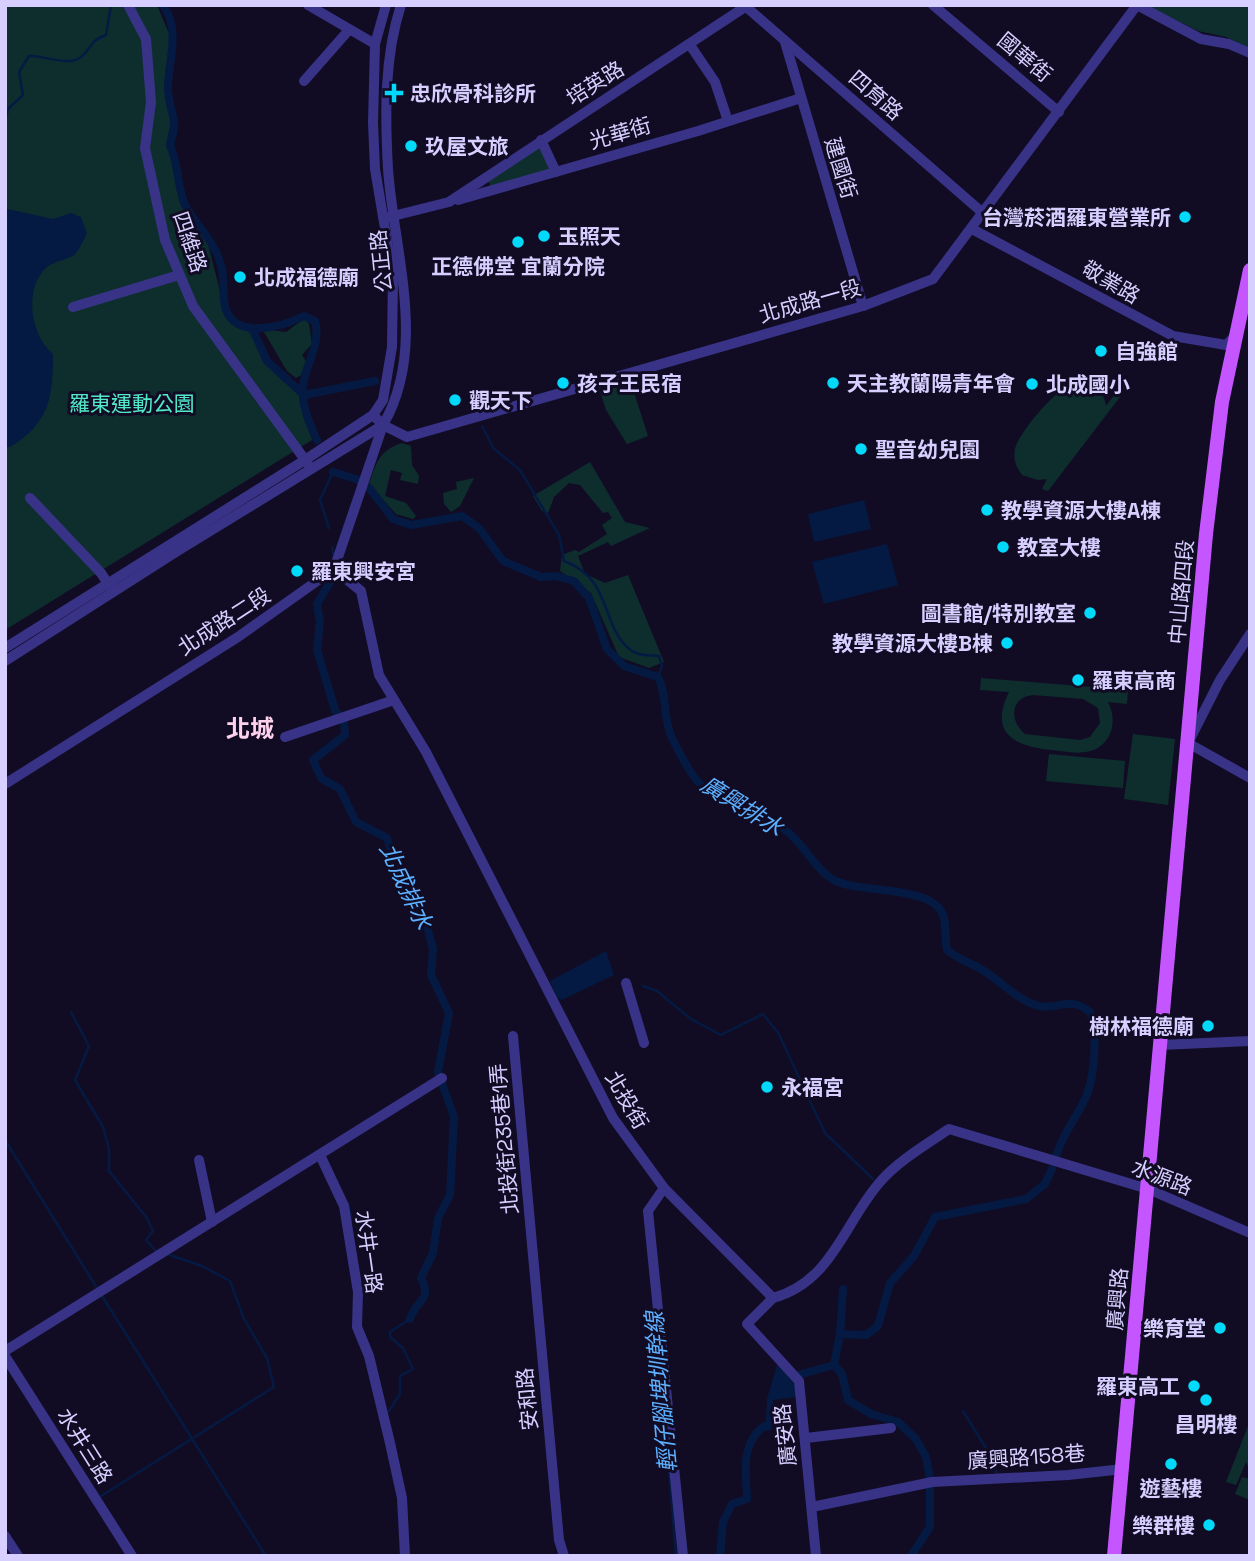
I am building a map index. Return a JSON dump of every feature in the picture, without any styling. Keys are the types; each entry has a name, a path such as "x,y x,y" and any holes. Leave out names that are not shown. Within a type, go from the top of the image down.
{"main road":[{"name":"中山路四段","path":"1160,1045 1206,534 1222,402 1235,336 1248,291 1250,270"},
{"name":"廣興路","path":"1114,1556 1160,1045"}],"street":[{"name":"四維路","path":"128,5 146,39 151,102 145,148 165,240 193,306 308,465"},
{"path":"308,5 348,31 375,44"},
{"name":"公正路","path":"373,415 383,400 392,347 393,276 375,169 373,123 375,44 386,5"},
{"name":"公正路","path":"383,425 398,400 403,367 404,274 388,171 387,107 391,40 401,5"},
{"name":"國華街","path":"933,5 1059,112"},
{"path":"1137,5 1201,39 1229,44 1250,53"},
{"name":"北成路一段","path":"373,415 383,425 407,438 863,306 933,279 1137,5"},
{"name":"培英路","path":"383,219 449,202 746,6"},
{"name":"四育路","path":"746,6 984,214"},
{"path":"304,82 348,31"},
{"name":"建國街","path":"785,42 863,306"},
{"path":"690,44 715,82 728,121"},
{"name":"光華街","path":"449,202 801,98"},
{"path":"541,140 556,172"},
{"name":"敬業路","path":"972,229 1173,337 1226,345 1235,336"},
{"path":"73,307 179,275"},
{"path":"308,465 373,415"},
{"path":"5,648 111,588 308,465 383,425"},
{"path":"334,569 383,425"},
{"path":"30,498 111,588"},
{"name":"北投街","path":"334,569 361,591 379,675 426,752 612,1118 664,1188 773,1298"},
{"name":"北成路二段","path":"5,784 238,638 334,569"},
{"path":"5,661 111,588"},
{"path":"1250,634 1220,680 1188,743 1250,778"},
{"path":"285,737 394,700"},
{"path":"626,983 644,1043"},
{"name":"北投街235巷1弄","path":"513,1036 532,1239"},
{"path":"1160,1045 1250,1041"},
{"path":"5,1351 439,1080"},
{"name":"水源路","path":"773,1298 787,1294 819,1273 880,1181 949,1129 1148,1189 1250,1233"},
{"name":"水井一路","path":"320,1155 344,1206 358,1292 357,1327 369,1356 402,1497 405,1556"},
{"path":"199,1160 212,1222"},
{"path":"664,1188 648,1212 683,1556"},
{"name":"安和路","path":"532,1239 559,1540 564,1556"},
{"name":"廣安路","path":"773,1298 747,1324 799,1381 816,1556"},
{"name":"水井三路","path":"5,1356 132,1556"},
{"path":"806,1438 891,1428"},
{"name":"廣興路158巷","path":"812,1507 927,1482 1069,1475 1123,1469"},
{"path":"5,1536 18,1556"}],"green space":[{"name":"羅東運動公園","path":"5,5 157,5 170,36 166,94 171,121 166,146 179,175 187,209 206,236 227,319 250,332 275,371 298,389 312,440 5,630"},
{"path":"1146,5 1250,5 1250,48 1226,37 1198,31"},
{"path":"541,140 556,172 492,189 486,176"},
{"path":"304,319 309,324 312,344 302,355 306,361 301,375 296,378 287,371 264,332 286,332"},
{"path":"630,380 648,436 627,444 606,410 599,388"},
{"path":"1076,382 1096,388 1103,396 1106,406 1118,390 1123,393 1048,491 1042,489 1047,479 1038,480 1022,475 1014,456 1015,449 1041,410 1060,391"},
{"path":"402,443 411,446 412,465 419,476 418,484 400,480 402,473 391,470 385,496 406,503 416,516 413,519 396,514 369,484 384,453"},
{"path":"590,462 625,522 650,528 611,546 608,542 578,556 585,574 605,583 628,575 664,662 649,668 619,657 591,593 560,571 562,555 575,550 579,552 607,534 602,525 612,518 608,512 603,513 580,485 569,483 554,497 548,513 542,511 533,496"},
{"path":"474,478 460,506 451,512 444,504 443,493 457,489 456,482"},
{"path":"981,678 1128,690 1127,704 1108,702 1113,718 1106,740 1094,750 1077,753 1038,748 1016,741 1008,735 1002,718 1009,692 980,690","holes":["1033,695 1083,699 1098,708 1100,723 1090,737 1080,740 1025,734 1016,723 1014,710 1025,697"]},
{"path":"1133,734 1175,739 1168,805 1124,799"},
{"path":"1049,754 1125,761 1123,788 1046,781"},
{"path":"1250,1421 1250,1470 1246,1462 1236,1485 1226,1482"},
{"path":"1242,1477 1250,1479 1250,1500 1235,1494"}],"water":[{"path":"5,210 53,219 71,213 81,217 87,233 75,254 47,267 38,279 32,302 33,313 40,336 53,354 50,396 34,428 10,447 5,447"},
{"path":"864,500 871,529 814,542 808,514"},
{"path":"887,544 898,585 824,604 812,562"},
{"path":"606,951 614,975 562,1000 557,997 550,981"},
{"path":"778,1362 795,1385 797,1397 773,1400 772,1430 752,1432 766,1421 767,1399"}],"waterway":[{"path":"5,123 8,109 23,95 19,72 29,56 64,61 77,59 86,53 94,42 106,35 111,5"},
{"path":"163,5 169,15 173,36 168,80 174,128 170,145 183,201 217,254 223,274 226,310 232,319 251,328 274,326 304,316 315,321 315,343 304,380 303,395 308,419 317,440"},
{"path":"252,328 267,361 304,395 375,381"},
{"path":"482,426 494,449 520,470 559,535 564,561 580,569 591,580 622,642 635,653 659,656 662,666 658,677"},
{"name":"北成排水","path":"329,528 320,500 333,472"},
{"name":"廣興排水","path":"333,472 356,479 370,489 393,519 411,525 462,516 479,528 503,561 541,577 556,576 574,581 589,598 607,649 624,666 658,677 672,738 692,774 709,792 784,829 832,879 844,884 912,894 927,899 938,907 944,918 947,950 984,971 1024,1000 1046,1007 1076,1004 1090,1012 1094,1033 1093,1071 1087,1094 1056,1156"},
{"name":"北成排水","path":"332,547 334,557"},
{"name":"北成排水","path":"332,579 317,604 320,622 317,650 335,710 344,721 345,735 313,760 321,778 340,789 356,822 387,838 404,891 425,919 433,949 431,975 449,1013 438,1072 454,1117 450,1195 438,1218 433,1253 421,1278 424,1296 410,1319"},
{"path":"643,986 657,991 691,1019 721,1035 763,1014 779,1034 801,1082"},
{"path":"71,1012 89,1046 75,1080 103,1127 109,1149 109,1171 147,1218 153,1231 146,1240 157,1252"},
{"path":"809,1099 825,1133 873,1179"},
{"path":"5,1140 97,1288"},
{"name":"廣興排水","path":"834,1365 840,1334 866,1335 878,1326 890,1283 914,1256 935,1217 1026,1199 1045,1184 1052,1169"},
{"path":"348,1203 352,1220"},
{"path":"98,1498 274,1387 267,1358 244,1319 230,1281 202,1266 167,1254"},
{"path":"840,1334 843,1289"},
{"path":"102,1296 266,1556"},
{"name":"北成排水","path":"389,1411 400,1394 400,1376 413,1369 403,1348 390,1337 390,1332 410,1319"},
{"path":"834,1365 842,1374 848,1400 871,1414 898,1422 916,1439 926,1457 930,1478 930,1527 911,1556"},
{"name":"廣興排水","path":"798,1375 834,1365"},
{"path":"963,1411 989,1453 997,1474"},
{"path":"720,1556 723,1522 732,1504 747,1499 748,1450 756,1433 764,1426"},
{"name":"輕仔腳埤圳幹線","path":"669,1468 676,1556"}],"place":[{"name":"忠欣骨科診所","path":"394,93"},
{"name":"玖屋文旅","path":"411,146"},
{"name":"台灣菸酒羅東營業所","path":"1185,217"},
{"name":"玉照天","path":"544,236"},
{"name":"正德佛堂 宜蘭分院","path":"518,242"},
{"name":"北成福德廟","path":"240,277"},
{"name":"自強館","path":"1101,351"},
{"name":"孩子王民宿","path":"563,383"},
{"name":"天主教蘭陽青年會","path":"833,383"},
{"name":"北成國小","path":"1032,384"},
{"name":"觀天下","path":"455,400"},
{"name":"聖音幼兒園","path":"861,449"},
{"name":"教學資源大樓A棟","path":"987,510"},
{"name":"教室大樓","path":"1003,547"},
{"name":"羅東興安宮","path":"297,571"},
{"name":"圖書館/特別教室","path":"1090,613"},
{"name":"教學資源大樓B棟","path":"1007,643"},
{"name":"羅東高商","path":"1078,680"},
{"name":"樹林福德廟","path":"1208,1026"},
{"name":"永福宮","path":"767,1087"},
{"name":"樂育堂","path":"1220,1328"},
{"name":"羅東高工","path":"1194,1386"},
{"name":"昌明樓","path":"1206,1400"},
{"name":"遊藝樓","path":"1171,1464"},
{"name":"樂群樓","path":"1209,1525"}],"district":[{"name":"北城","path":"250,728"}]}
